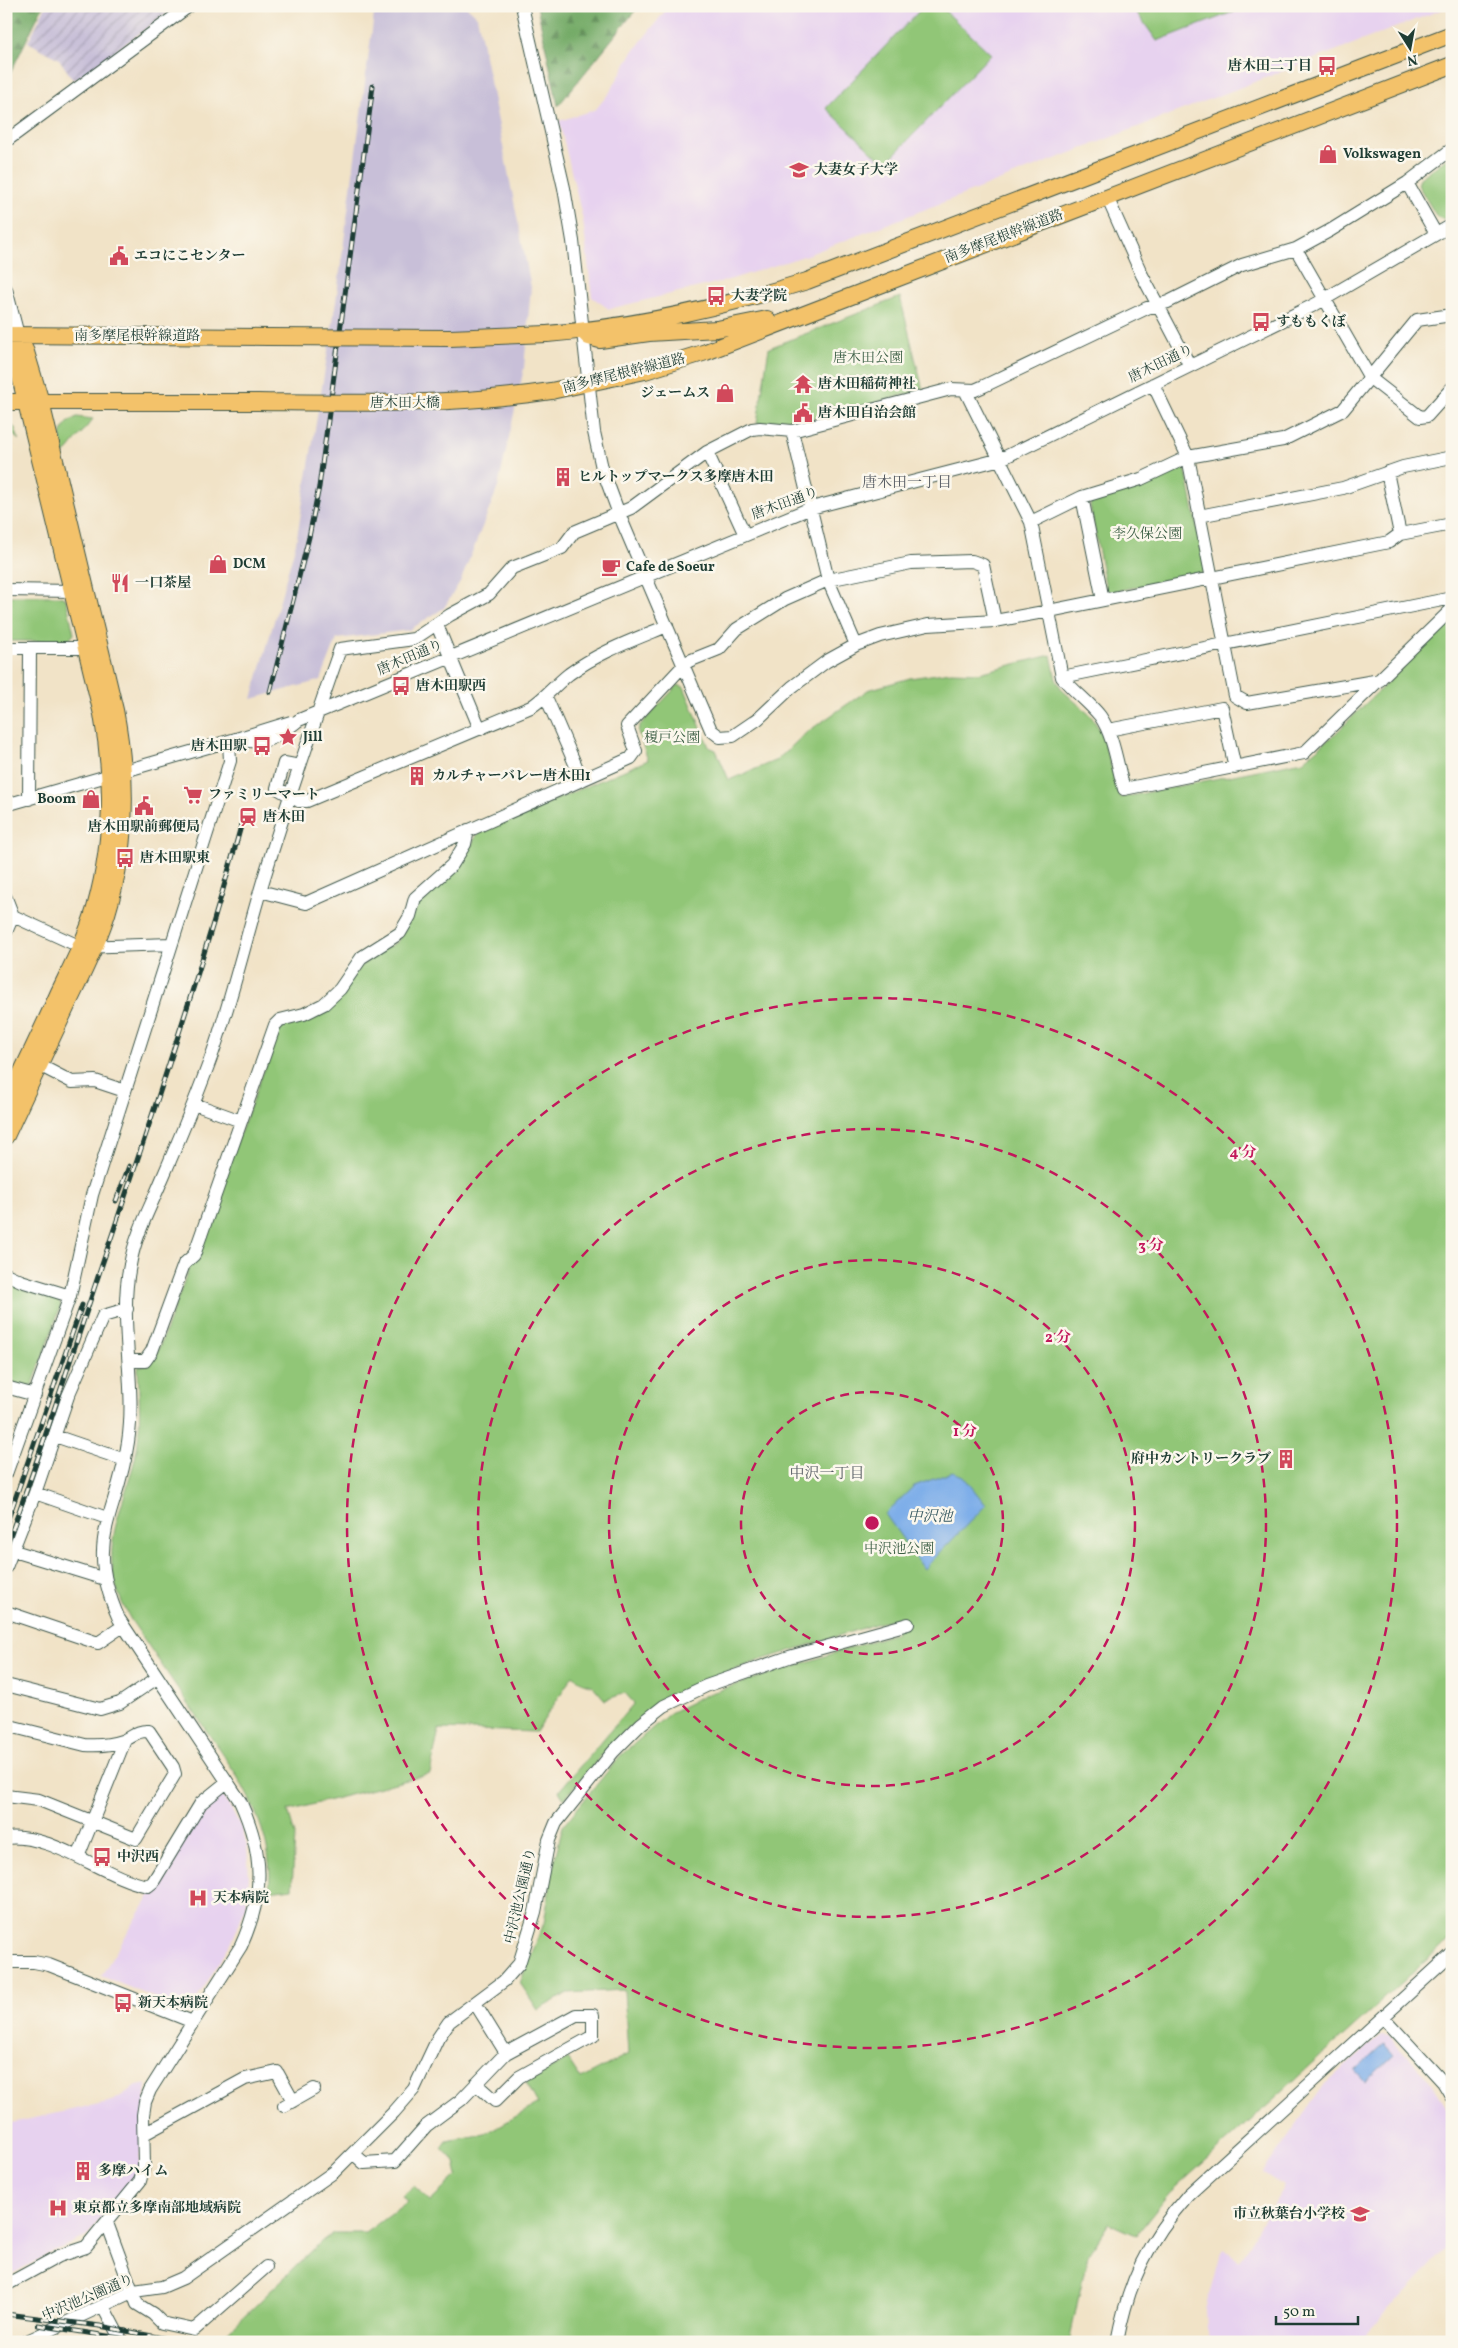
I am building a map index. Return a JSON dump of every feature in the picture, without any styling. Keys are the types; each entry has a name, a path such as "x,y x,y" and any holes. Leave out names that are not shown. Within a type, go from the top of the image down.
{"main road":[{"path":"583,330 659,319 731,304 807,281 1452,34"},
{"name":"南多摩尾根幹線道路","path":"551,391 589,385 671,364 1452,64"},
{"path":"583,330 590,337 600,340 649,333 737,326 819,308"},
{"name":"南多摩尾根幹線道路","path":"12,335 450,338 547,334 583,330"},
{"path":"12,335 26,352 33,402 73,591 117,774"},
{"name":"唐木田大橋","path":"33,402 448,402 551,391"},
{"path":"6,402 33,402"},
{"path":"6,1105 107,913 115,879 122,822 117,774 115,710 33,402"},
{"path":"6,1136 39,1065 88,947"}],"street":[{"path":"6,141 189,6"},
{"path":"522,6 564,188 573,241 589,385 599,454 606,482 708,725 714,734 726,738 733,736 758,719 792,687 827,661 856,646 903,630 928,625 994,621 1049,611 1389,542 1400,534 1452,524"},
{"path":"667,626 606,650 568,675 546,697 531,707 307,801 299,801 277,788 284,763 300,766 309,716 343,647 414,639 489,594 512,568 562,548 574,532 632,508 707,452 752,429 792,431 951,389 965,390 984,386 1147,308 1205,285 1242,264 1296,249 1332,230 1407,183 1452,149"},
{"path":"1407,183 1436,234"},
{"path":"1107,197 1134,258 1190,366"},
{"name":"唐木田通り","path":"6,806 309,716 811,508 1001,459 1325,299 1452,225"},
{"path":"1296,249 1370,378 1420,417 1427,416 1452,388"},
{"path":"6,289 12,335"},
{"path":"1031,522 1082,498 1141,479 1188,457 1283,440 1343,410 1417,320 1452,315"},
{"path":"1153,384 1188,457 1234,696 1246,703 1380,680"},
{"path":"965,390 1031,522 1062,677 1072,691 1098,714 1108,730 1124,789 1304,753 1452,609"},
{"path":"792,431 828,580 856,646"},
{"path":"707,452 745,535"},
{"path":"1199,516 1343,488 1387,472 1452,457"},
{"path":"1387,472 1400,534"},
{"path":"1082,498 1103,600"},
{"path":"260,891 306,903 630,758 636,751 627,726 683,666 690,661 719,649 737,629 785,599 828,580 911,563 972,561 983,566 994,621"},
{"path":"6,590 73,591"},
{"path":"1062,677 1452,598"},
{"path":"437,624 480,729"},
{"path":"6,648 86,648"},
{"path":"29,798 30,648"},
{"path":"546,697 582,780"},
{"path":"1108,730 1222,708 1235,768"},
{"path":"6,1474 70,1296 92,1195 230,761 233,740"},
{"path":"6,2284 58,2256 86,2247 142,2174 145,2102 150,2090 241,1946 254,1914 259,1889 256,1846 251,1825 240,1801 123,1626 112,1603 105,1579 102,1541 125,1460 130,1428 127,1285 132,1252 194,1104 232,995 260,891 290,796"},
{"path":"129,1362 145,1361 152,1352 184,1264 194,1255 275,1025 280,1020 304,1014 324,1004 340,989 362,957 400,933 410,916 414,898 452,865 464,844 468,830"},
{"path":"6,898 13,916 6,932"},
{"path":"13,916 88,947 171,944"},
{"path":"39,1065 72,1082 95,1081 125,1091"},
{"path":"194,1104 241,1121"},
{"path":"6,1274 20,1281 70,1296"},
{"path":"6,1567 14,1551 56,1436 68,1396 104,1316 127,1310"},
{"path":"6,1387 35,1395"},
{"path":"56,1436 125,1460"},
{"path":"35,1493 107,1518"},
{"path":"14,1551 105,1579"},
{"path":"6,1612 98,1643 123,1626"},
{"name":"中沢池公園通り","path":"25,2342 134,2291 162,2287 183,2278 334,2172 394,2112 414,2089 438,2038 449,2022 504,1981 518,1964 535,1912 549,1840 556,1823 606,1760 641,1724 664,1706 706,1686 789,1658 878,1631 908,1624"},
{"path":"6,1685 100,1709 120,1703 157,1678"},
{"path":"6,1725 85,1745 98,1746 125,1740 140,1731 149,1731 173,1767 175,1774 136,1839 92,1823 39,1800 6,1796"},
{"path":"78,1857 125,1740"},
{"path":"6,1838 34,1840 148,1886 201,1803 227,1782"},
{"path":"1117,2342 1122,2317 1135,2275 1153,2239 1173,2211 1188,2194 1452,1954"},
{"path":"6,1962 34,1962 49,1965 193,2022"},
{"path":"475,2003 506,2053"},
{"path":"353,2153 364,2163 395,2161 426,2126 461,2100 476,2084 506,2053 576,2015 593,2015 593,2036 519,2077 496,2101 476,2084"},
{"path":"1383,2017 1443,2082 1452,2097"},
{"path":"144,2134 245,2079 277,2072 288,2103 314,2089"},
{"path":"107,2222 134,2291 137,2304 153,2314 162,2323 194,2330 266,2267"},
{"path":"104,2306 122,2342"}],"shaded area":[{"path":"46,6 177,6 74,81 59,59 28,42"},
{"path":"466,6 477,16 531,287 524,368 498,487 461,580 444,608 409,630 337,639 321,680 252,699 296,543 335,309 375,7"},
{"name":"大妻女子大学","path":"669,6 1451,6 807,255 732,279 609,309 592,297 583,220 559,121 596,109 610,92 632,53"},
{"name":"天本病院","path":"217,1794 222,1795 231,1809 242,1829 247,1847 249,1877 245,1908 233,1939 192,2007 183,2009 101,1976 204,1808"},
{"name":"市立秋葉台小学校","path":"1381,2035 1389,2036 1433,2084 1447,2109 1452,2133 1452,2243 1363,2337 1342,2342 1211,2342 1206,2329 1205,2310 1219,2257 1223,2250 1240,2261 1284,2186 1263,2172 1325,2084"},
{"name":"東京都立多摩南部地域病院","path":"147,2084 138,2173 134,2179 86,2237 54,2251 6,2277 6,2124 113,2101 136,2086"}],"green space":[{"path":"6,6 43,6 6,82"},
{"path":"537,6 639,6 558,106"},
{"path":"924,6 940,6 991,54 885,164 826,108"},
{"path":"1132,6 1249,6 1157,41"},
{"path":"1452,155 1452,214 1444,219 1437,217 1418,185 1420,178"},
{"name":"唐木田公園","path":"900,297 923,390 788,425 757,423 769,348"},
{"path":"77,417 93,419 64,455 61,443 62,433 67,424"},
{"path":"6,420 15,428 19,440 6,429"},
{"name":"李久保公園","path":"1178,467 1186,471 1206,572 1107,593 1090,506 1093,499"},
{"path":"6,596 60,596 66,599 74,634 68,641 6,641"},
{"name":"府中カントリークラブ","path":"1452,619 1452,1937 1170,2193 1136,2235 1109,2223 1088,2255 1069,2342 248,2342 223,2337 322,2241 333,2233 365,2233 407,2202 402,2196 414,2186 430,2201 458,2175 455,2162 442,2148 447,2141 485,2134 538,2104 526,2082 568,2059 581,2079 628,2054 624,1990 568,1993 538,2010 520,1983 544,1923 555,1858 563,1826 620,1756 670,1713 708,1694 896,1633 892,1619 761,1660 683,1689 637,1720 601,1756 564,1799 559,1791 634,1703 625,1693 605,1700 593,1686 583,1683 573,1675 536,1732 439,1729 430,1774 288,1811 295,1835 292,1888 269,1891 269,1859 266,1843 262,1828 249,1799 234,1771 131,1620 120,1597 114,1577 112,1558 113,1539 135,1459 139,1436 138,1367 149,1364 156,1356 280,1028 319,1014 362,965 374,955 397,942 420,901 459,867 478,833 648,760 638,732 639,726 678,685 684,687 709,747 716,750 729,780 777,760 807,732 868,690 910,678 951,672 979,673 1051,655 1056,679 1062,690 1091,716 1101,732 1120,798 1303,761 1336,733"},
{"path":"6,1280 57,1297 61,1305 33,1384 26,1388 6,1382"}],"water":[{"name":"中沢池","path":"953,1472 963,1476 986,1505 924,1569 885,1514 914,1486"},
{"path":"1384,2044 1394,2055 1365,2082 1355,2071"}],"railway":[{"path":"270,692 309,537 319,487 373,86"},
{"path":"6,1547 46,1435 160,1090 194,985 241,826"},
{"path":"116,1201 129,1166"},
{"path":"6,1525 82,1305"},
{"path":"6,2314 100,2326 183,2342"},
{"path":"38,2325 145,2342"}],"place":[{"name":"唐木田二丁目","path":"1327,66"},
{"name":"Volkswagen","path":"1328,154"},
{"name":"大妻女子大学","path":"799,170"},
{"name":"エコにこセンター","path":"119,256"},
{"name":"大妻学院","path":"716,296"},
{"name":"すももくぼ","path":"1261,322"},
{"name":"唐木田稲荷神社","path":"803,384"},
{"name":"ジェームス","path":"725,393"},
{"name":"唐木田自治会館","path":"803,413"},
{"name":"ヒルトップマークス多摩唐木田","path":"563,477"},
{"name":"DCM","path":"218,564"},
{"name":"Cafe de Soeur","path":"611,567"},
{"name":"一口茶屋","path":"120,583"},
{"name":"唐木田駅西","path":"401,686"},
{"name":"Jill","path":"288,737"},
{"name":"唐木田駅","path":"262,746"},
{"name":"カルチャーバレー唐木田1","path":"417,776"},
{"name":"ファミリーマート","path":"193,795"},
{"name":"Boom","path":"91,799"},
{"name":"唐木田駅前郵便局","path":"144,806"},
{"name":"唐木田","path":"248,817"},
{"name":"唐木田駅東","path":"125,858"},
{"name":"府中カントリークラブ","path":"1286,1459"},
{"name":"中沢西","path":"102,1857"},
{"name":"天本病院","path":"198,1898"},
{"name":"新天本病院","path":"123,2003"},
{"name":"多摩ハイム","path":"83,2171"},
{"name":"東京都立多摩南部地域病院","path":"58,2208"},
{"name":"市立秋葉台小学校","path":"1360,2214"}],"district":[{"name":"唐木田一丁目","path":"907,483"},
{"name":"中沢一丁目","path":"827,1474"}],"park label":[{"name":"榎戸公園","path":"672,738"},
{"name":"中沢池公園","path":"899,1549"}]}
